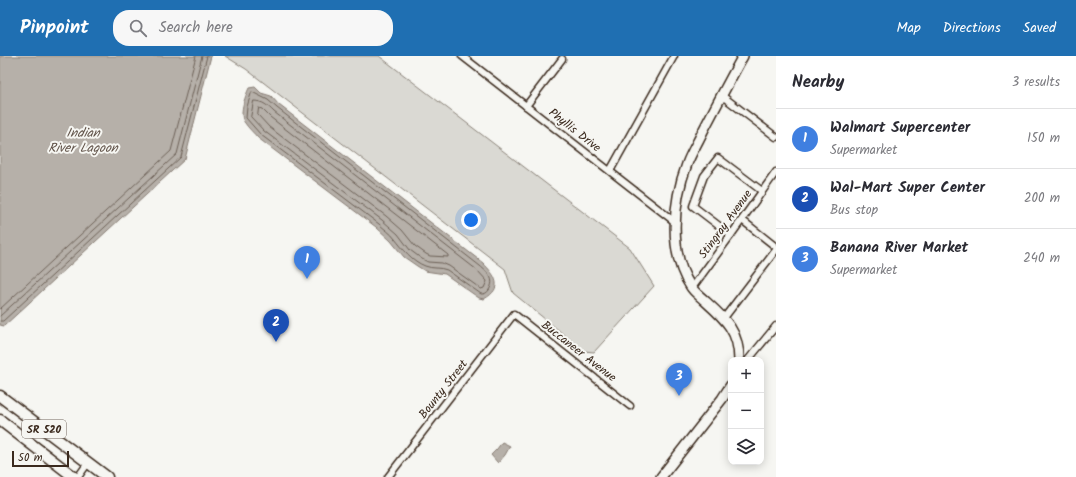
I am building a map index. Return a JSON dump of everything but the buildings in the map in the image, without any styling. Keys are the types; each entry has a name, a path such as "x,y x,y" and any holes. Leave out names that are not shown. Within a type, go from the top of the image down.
{"main road":[{"name":"SR 520","path":"0,396 107,477"},
{"name":"SR 520","path":"0,420 74,477"}],"street":[{"name":"Phyllis Drive","path":"462,56 675,222"},
{"path":"610,171 674,56"},
{"path":"739,357 736,338 731,327 724,318 692,288 680,267 676,249 675,222 679,193 687,163 721,95 743,56"},
{"path":"526,106 562,59"},
{"path":"721,95 776,137"},
{"path":"732,235 693,206 704,176 718,158 762,191"},
{"name":"Stingray Avenue","path":"692,288 732,235 776,172"},
{"path":"742,220 776,247"},
{"path":"724,318 776,250"},
{"name":"Buccaneer Avenue","path":"514,314 630,406"},
{"name":"Bounty Street","path":"388,477 514,314"},
{"path":"750,357 776,326"},
{"path":"661,477 728,389"},
{"path":"78,477 88,463"}],"shaded area":[{"path":"225,56 379,56 630,248 654,286 594,352 584,351 513,293 505,269 246,69"}],"water":[{"name":"Indian River Lagoon","path":"0,56 211,56 185,159 4,326 0,325"},
{"path":"255,87 261,93 271,96 279,105 483,263 496,282 494,291 484,299 479,298 445,274 425,271 417,266 404,257 391,241 376,227 258,138 246,125 242,115 243,106 249,88"},
{"path":"502,442 510,446 498,463 491,455"}],"place":[{"name":"Walmart Supercenter","path":"307,279"},
{"name":"Wal-Mart Super Center","path":"276,342"},
{"name":"Banana River Market","path":"679,396"}]}
